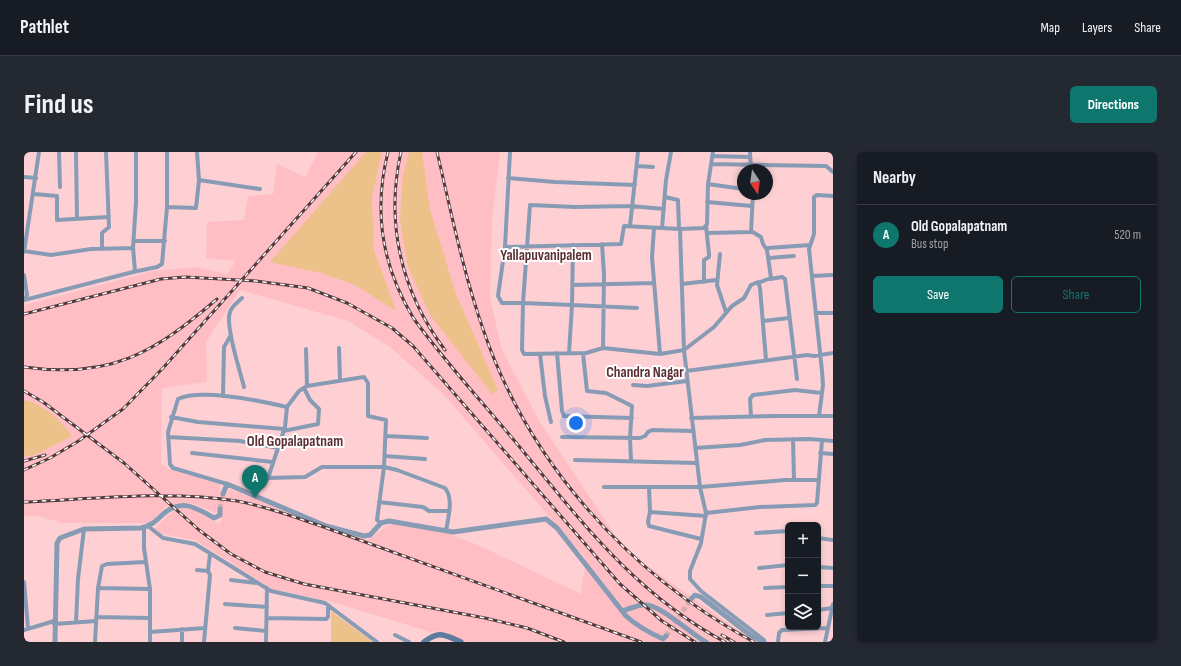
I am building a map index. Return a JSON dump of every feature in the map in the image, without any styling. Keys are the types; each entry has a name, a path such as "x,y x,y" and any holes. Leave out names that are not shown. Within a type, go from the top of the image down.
{"main road":[{"path":"425,642 434,635 439,634 461,642"}],"street":[{"path":"39,152 34,194 24,252 51,255 78,250 133,247"},
{"path":"59,152 60,187"},
{"path":"76,152 77,219"},
{"path":"102,249 102,233 108,229 106,152"},
{"path":"135,271 133,247 136,152"},
{"path":"24,300 135,271 157,267 162,264 167,207 167,152"},
{"path":"167,207 196,208 199,180 197,152"},
{"path":"510,152 504,247 498,296 499,300 502,303 637,308"},
{"path":"630,226 638,152"},
{"path":"662,228 671,152"},
{"path":"704,282 704,260 709,257 708,233 706,226 708,184 712,154 750,154 751,164"},
{"path":"711,164 737,167"},
{"path":"637,166 653,167"},
{"path":"773,167 826,166 833,172"},
{"path":"24,177 36,178"},
{"path":"508,178 555,182 635,185"},
{"path":"199,180 260,189"},
{"path":"708,184 737,187"},
{"path":"34,194 55,195 58,198 57,220 108,217"},
{"path":"819,416 823,379 810,245 814,234 814,197 816,195 833,196"},
{"path":"665,197 678,200 684,350 700,487 706,514 701,539 690,571 691,581 701,591 765,642"},
{"path":"751,230 752,200"},
{"path":"707,202 752,206"},
{"path":"664,209 631,206 575,207 532,205 529,209 528,247 523,303 523,352 527,354 583,353 603,348 646,354 660,354 684,350 714,327 726,312 744,298 752,285 782,277 785,279 797,379"},
{"path":"504,247 621,244 624,226 680,229 699,229 706,226"},
{"path":"654,228 652,257 660,354"},
{"path":"708,233 746,233 751,230"},
{"path":"751,230 761,237 767,250 771,275 770,279"},
{"path":"134,240 165,240"},
{"path":"602,244 603,348"},
{"path":"569,353 572,305 573,245"},
{"path":"767,250 775,246 810,245"},
{"path":"720,254 716,280 718,292 726,312"},
{"path":"768,258 794,256"},
{"path":"24,275 27,295 24,300"},
{"path":"812,276 833,275"},
{"path":"682,284 716,280"},
{"path":"572,285 654,282"},
{"path":"758,283 766,360"},
{"path":"242,298 230,312 231,335 244,386"},
{"path":"816,313 833,313"},
{"path":"763,321 789,318"},
{"path":"223,396 224,346 231,335"},
{"path":"339,348 340,380"},
{"path":"171,417 198,422 284,430 318,424 319,409 310,400 305,387 306,349"},
{"path":"557,353 562,411 564,416 632,418"},
{"path":"583,353 586,391 606,393 632,406 630,438 631,461"},
{"path":"540,354 545,396 551,422"},
{"path":"686,371 794,356 833,354"},
{"path":"255,495 268,478 284,430 287,407 292,398 305,387 362,377 367,379 368,416 385,419 385,456 377,520 382,523"},
{"path":"633,385 647,386 687,381"},
{"path":"751,417 750,399 753,395 795,390 822,393"},
{"path":"287,407 223,396 180,398 176,401 171,417 168,437 169,459 173,468 227,484 326,526 364,536 370,535 382,523 389,521 404,522 446,531 466,531 546,519 557,528 622,611 634,623 663,639 666,636"},
{"path":"691,418 833,416"},
{"path":"562,437 630,438 644,437 652,430 693,431"},
{"path":"386,436 427,438"},
{"path":"168,437 240,441 278,448"},
{"path":"695,448 740,445 765,440 793,439 833,441"},
{"path":"793,439 794,480"},
{"path":"650,512 706,514 760,507 816,505 822,440"},
{"path":"192,453 273,462"},
{"path":"820,453 833,454"},
{"path":"385,456 425,459"},
{"path":"575,460 697,463"},
{"path":"268,478 305,477 322,467 384,467 397,470 445,488 448,494 449,511 446,531"},
{"path":"604,486 700,487 794,480 818,480"},
{"path":"223,494 227,484"},
{"path":"649,487 649,526 701,539"},
{"path":"379,502 423,507 430,511 449,511"},
{"path":"55,642 54,622 57,543 60,538 84,529 146,527 175,506 189,505 214,518 220,515 220,509"},
{"path":"146,527 163,538 194,544 267,588 328,605 377,642"},
{"path":"146,527 145,562 150,589 150,642"},
{"path":"76,622 78,579 84,529"},
{"path":"756,533 785,531"},
{"path":"821,538 833,540"},
{"path":"204,642 210,575 208,571 210,554"},
{"path":"95,642 100,569 104,565 145,562"},
{"path":"760,568 785,565"},
{"path":"821,567 833,568"},
{"path":"197,570 208,571"},
{"path":"231,580 259,583"},
{"path":"24,582 26,629 54,622 76,622 96,619 150,618"},
{"path":"821,586 833,586"},
{"path":"764,588 785,587"},
{"path":"98,588 150,589"},
{"path":"266,642 267,588"},
{"path":"691,599 695,596 701,597 750,635 765,642"},
{"path":"224,604 267,607"},
{"path":"266,618 326,619 328,617 328,605"},
{"path":"622,611 642,605 656,607 696,637 706,642"},
{"path":"821,609 832,606 824,642"},
{"path":"767,615 785,613"},
{"path":"150,632 205,628"},
{"path":"235,628 266,630"},
{"path":"778,642 779,633 782,630 827,628"},
{"path":"182,629 182,642"},
{"path":"395,635 409,642"}],"shaded area":[{"path":"318,152 500,152 492,219 490,297 501,347 539,421 615,535 638,559 738,630 761,642 467,642 436,631 431,632 329,601 272,589 195,540 152,532 167,516 180,508 192,509 218,524 222,521 222,509 218,508 216,513 194,504 180,503 166,507 149,523 63,523 37,516 24,516 24,305 153,271 195,267 227,274 236,261 206,258 207,222 244,220 248,196 273,194 277,164 305,177","holes":["240,290 348,321 390,347 443,394 586,559 581,594 478,545 447,533 397,523 388,525 368,540 230,489 225,496 221,494 219,484 168,469 161,464 162,388 207,382 206,342"]},
{"path":"366,152 382,152 372,197 374,250 396,311 355,285 321,273 270,262"},
{"path":"409,152 422,152 430,210 456,294 498,390 492,394 430,315 408,267 400,220 403,175"},
{"path":"24,400 45,409 63,424 72,436 37,454 24,457"},
{"path":"331,611 373,642 331,642"}],"tunnel":[{"path":"220,509 223,494"},
{"path":"666,636 691,599"}],"railway":[{"path":"24,470 50,458 77,442 123,409 163,368 356,152"},
{"path":"388,152 383,174 381,196 383,238 394,279 414,319 452,367 564,501 611,554 664,602 693,623 725,642"},
{"path":"401,152 396,179 395,205 396,231 400,256 417,305 445,350"},
{"path":"437,152 469,286 483,329 502,378 527,425 556,469 589,511 626,549 666,584 709,615 754,642"},
{"path":"24,314 161,279 185,277 256,281 308,288 347,303 392,328 413,346 620,584 662,621 695,642"},
{"path":"24,367 54,370 81,369 106,365 129,358 172,335 217,299"},
{"path":"24,391 43,402 124,463 199,530 231,554 265,572 304,584 485,618 527,628 564,642"},
{"path":"24,461 45,455"},
{"path":"24,502 130,496 184,496 248,503 321,526 641,642"},
{"path":"722,635 734,642"}],"place":[{"name":"Old Gopalapatnam","path":"255,498"}],"district":[{"name":"Yallapuvanipalem","path":"546,255"},
{"name":"Chandra Nagar","path":"645,372"},
{"name":"Old Gopalapatnam","path":"295,441"}]}
